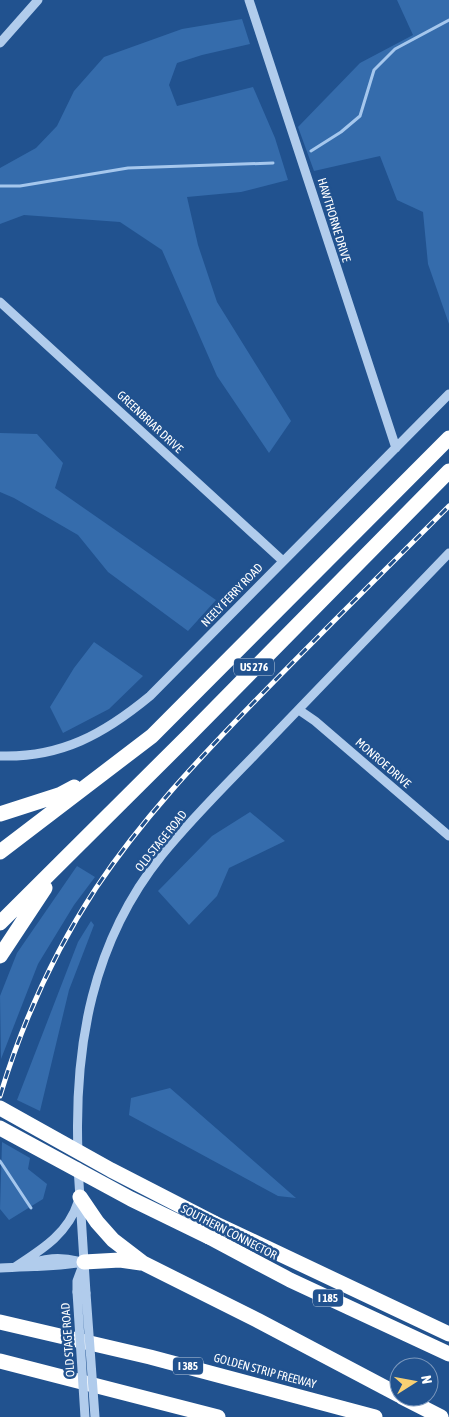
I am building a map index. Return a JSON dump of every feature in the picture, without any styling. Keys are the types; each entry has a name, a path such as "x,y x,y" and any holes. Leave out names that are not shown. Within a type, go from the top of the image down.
{"highway":[{"name":"US 276","path":"0,852 152,736 449,438"},
{"name":"US 276","path":"0,922 61,864 449,471"},
{"path":"0,814 12,812 59,795 127,756"},
{"path":"0,956 61,864"},
{"name":"SOUTHERN CONNECTOR","path":"0,1108 111,1170 214,1223 449,1334"},
{"name":"SOUTHERN CONNECTOR","path":"0,1128 132,1200 290,1280 449,1354"},
{"path":"80,1197 97,1222 113,1240 143,1263 257,1320 389,1390"},
{"path":"84,1262 120,1260 143,1263"},
{"name":"GOLDEN STRIP FREEWAY","path":"0,1322 150,1356 375,1417"},
{"path":"0,1361 218,1417"},
{"path":"421,1407 441,1417"}],"street":[{"path":"0,43 38,0"},
{"name":"HAWTHORNE DRIVE","path":"249,0 396,448"},
{"name":"GREENBRIAR DRIVE","path":"0,302 283,560"},
{"name":"NEELY FERRY ROAD","path":"0,756 54,750 88,739 114,725 150,696 449,394"},
{"name":"OLD STAGE ROAD","path":"85,1417 82,1292 84,1262 76,1112 81,1050 95,986 117,929 131,902 162,855 208,804 449,553"},
{"name":"MONROE DRIVE","path":"298,710 315,721 449,836"},
{"path":"15,1267 50,1244 71,1216 80,1197"},
{"path":"0,1268 28,1266 37,1260 54,1259 84,1262"},
{"name":"OLD STAGE ROAD","path":"82,1292 95,1417"}],"shaded area":[{"path":"397,0 449,0 449,324 428,264 423,212 397,200 380,156 314,171 298,127 360,63 413,35"},
{"path":"242,19 250,44 177,63 169,85 177,106 253,87 275,138 288,180 241,192 187,197 198,245 217,302 291,421 269,453 217,376 162,250 120,222 24,215 0,224 0,168 36,148 57,126 74,91 104,57 182,29"},
{"path":"0,433 37,434 63,463 55,488 216,600 188,631 108,572 78,535 14,498 0,492"},
{"path":"94,642 143,676 109,709 63,733 50,707 74,668"},
{"path":"250,812 285,841 229,868 217,896 189,925 158,891 212,836"},
{"path":"77,866 95,877 74,905 38,964 1,1059 0,996 17,953"},
{"path":"91,921 94,925 69,990 40,1111 17,1100 78,942"},
{"path":"170,1088 296,1198 278,1196 129,1115 131,1098"},
{"path":"2,1142 30,1158 28,1169 47,1184 43,1199 9,1220 0,1209"}],"waterway":[{"path":"311,151 341,132 360,116 374,70 395,49 449,20"},
{"path":"0,186 20,186 128,168 273,163"},
{"path":"0,1161 31,1208"}],"railway":[{"path":"0,1096 29,1015 66,937 96,888 132,838 171,791 234,723 449,506"}]}
